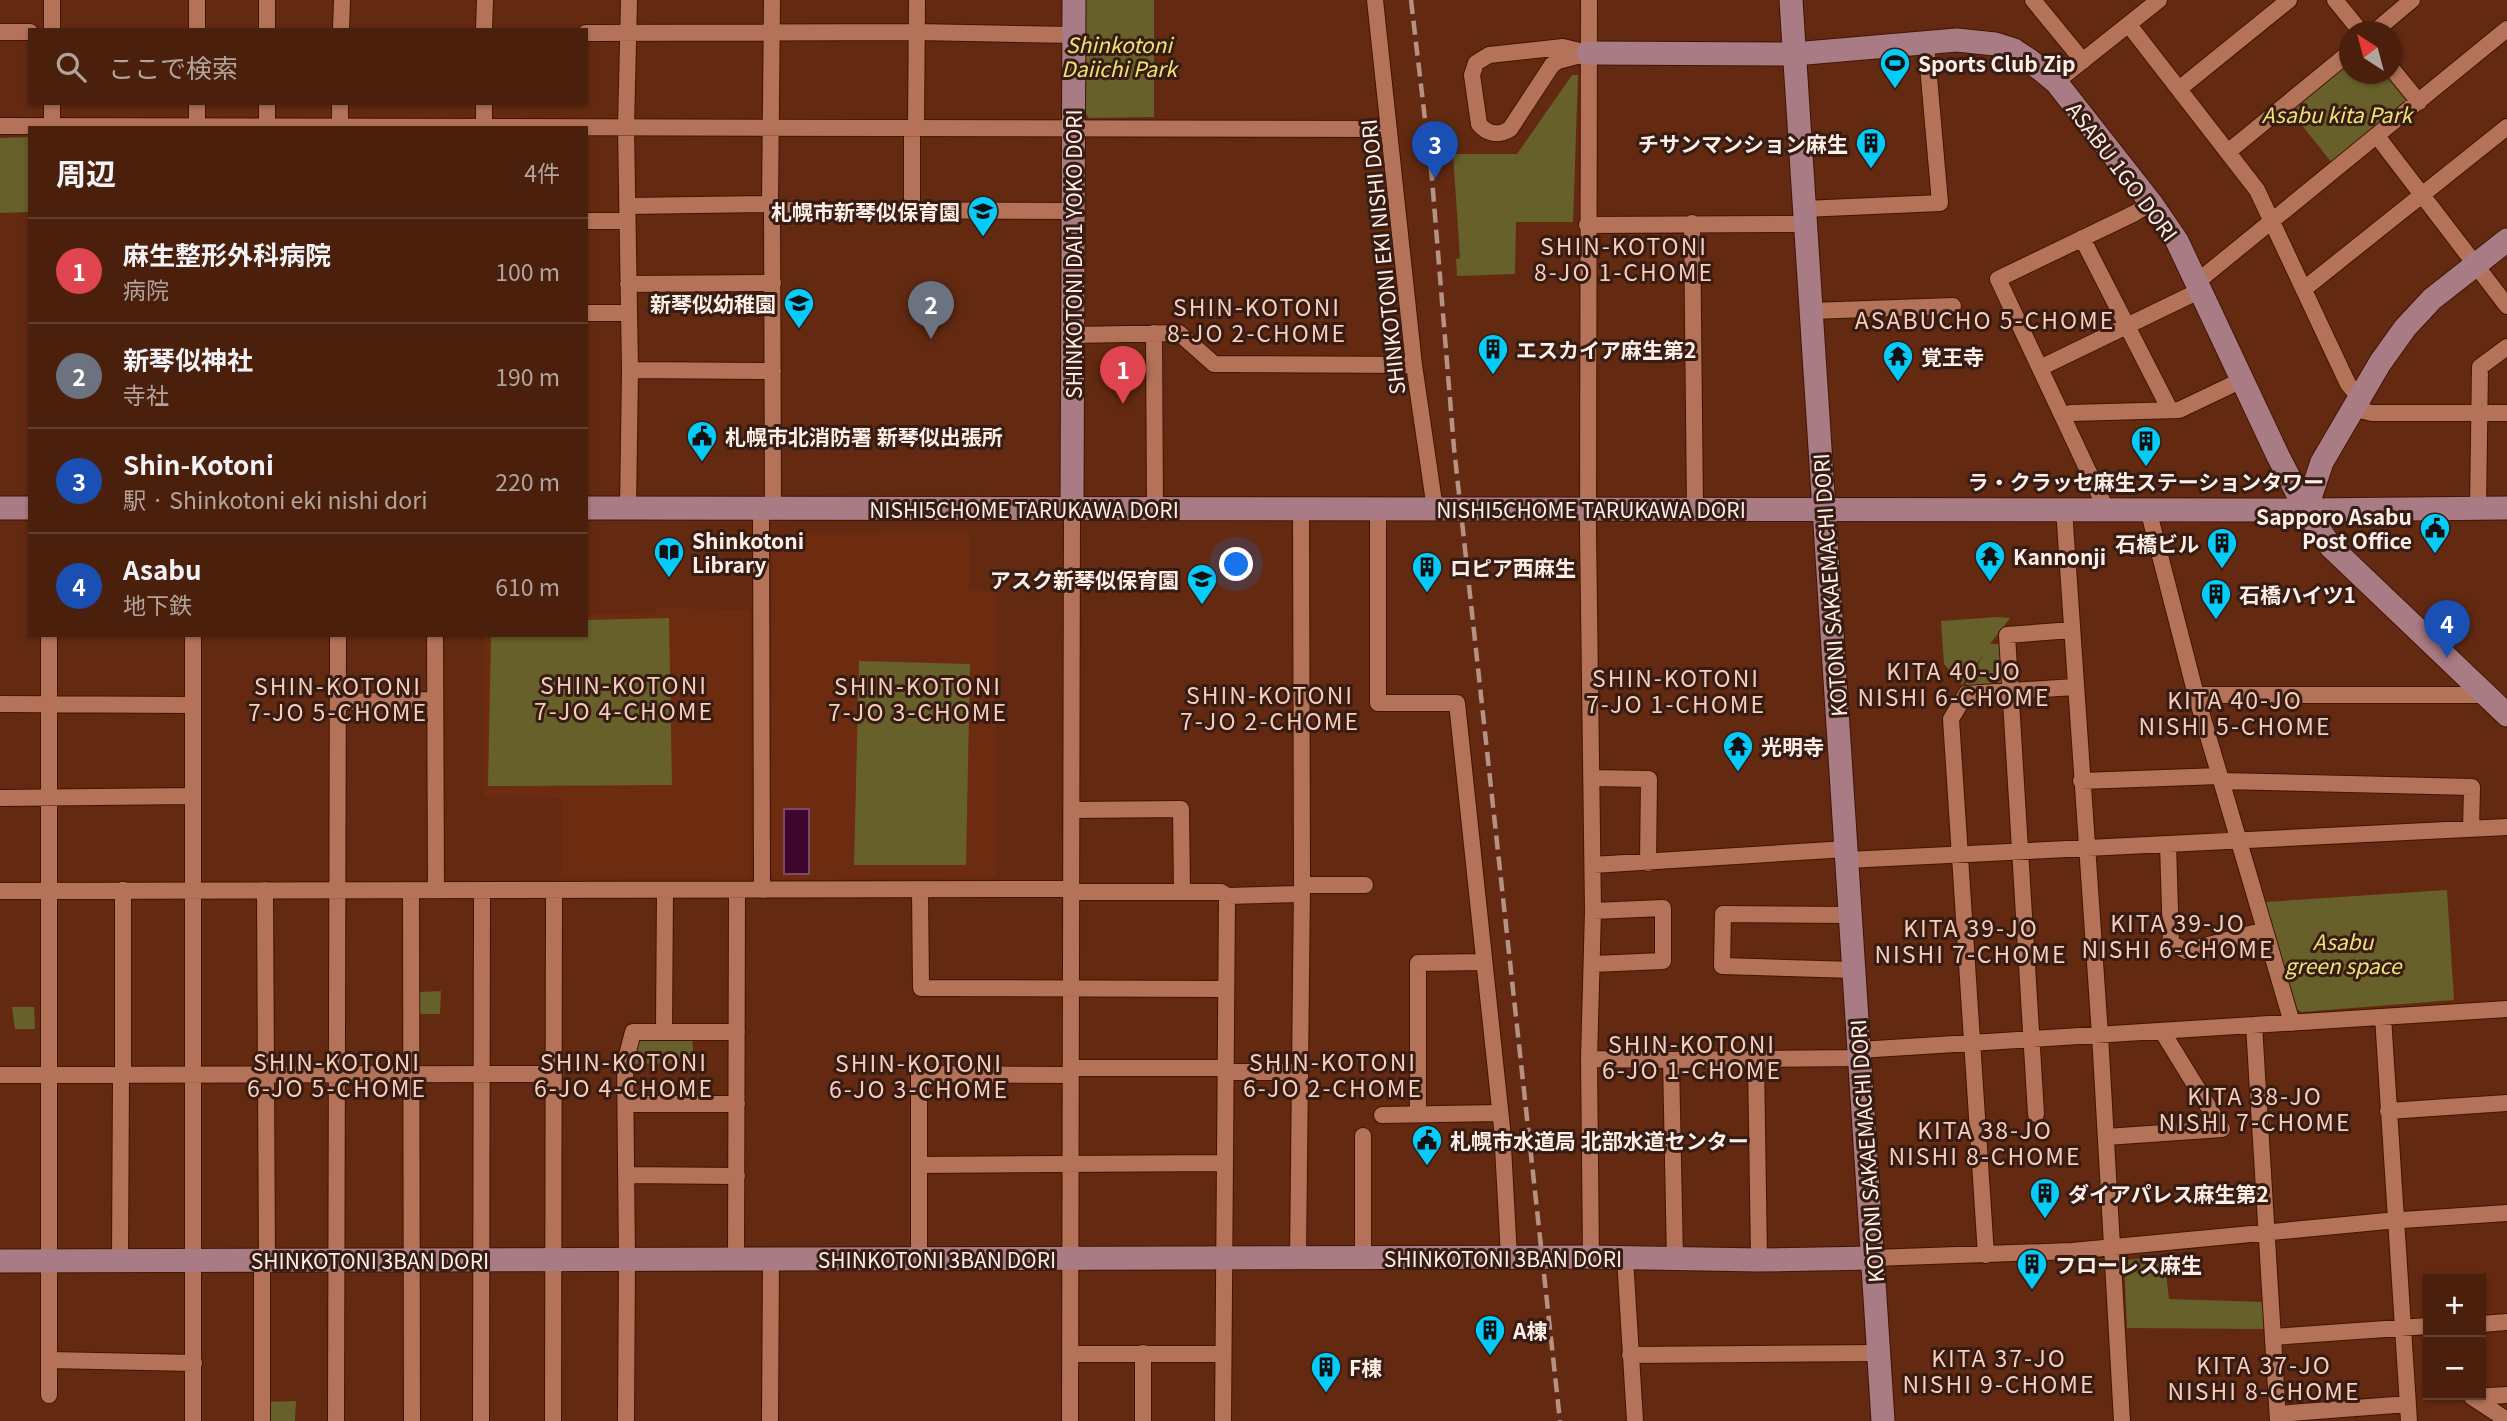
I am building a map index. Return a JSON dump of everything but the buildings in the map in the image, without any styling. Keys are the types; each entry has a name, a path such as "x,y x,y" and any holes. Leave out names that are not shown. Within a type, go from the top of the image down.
{"street":[{"path":"52,0 52,28"},
{"path":"197,0 197,28"},
{"path":"267,0 267,28"},
{"path":"341,0 341,28"},
{"path":"484,28 485,0"},
{"path":"628,509 630,370 626,127 629,0"},
{"path":"762,890 767,509 773,371 772,0"},
{"path":"912,210 917,0"},
{"name":"SHINKOTONI DAI1 YOKO DORI","path":"1072,509 1074,0"},
{"name":"SHINKOTONI EKI NISHI DORI","path":"1375,0 1414,365 1435,509"},
{"path":"1589,0 1588,509 1593,865 1589,1059 1591,1257"},
{"name":"KOTONI SAKAEMACHI DORI","path":"1791,0 1883,1421"},
{"path":"2033,0 2083,61"},
{"path":"2056,82 2159,0"},
{"path":"2179,89 2289,0"},
{"path":"2335,0 2352,21"},
{"path":"2387,21 2412,0"},
{"path":"2129,25 2257,190 2356,402 2372,413 2507,413"},
{"path":"2040,368 2199,286 2507,29"},
{"path":"0,32 28,32"},
{"path":"588,33 917,32 1074,35"},
{"name":"ASABU 1GO DORI","path":"1588,53 1794,54 1957,40 1995,44 2014,50 2056,82 2151,203 2176,241 2306,510"},
{"path":"1587,225 1805,217 1940,203 1926,43"},
{"path":"1563,47 1588,53 1552,65 1505,133 1490,133 1479,124 1472,75 1476,62 1489,55 1521,50 1563,47"},
{"path":"1521,50 1534,57 1540,66 1542,82"},
{"path":"2229,151 2339,61"},
{"path":"2402,82 2418,102"},
{"path":"52,105 52,126"},
{"path":"197,105 197,126"},
{"path":"267,105 267,126"},
{"path":"340,105 340,126"},
{"path":"484,105 484,126"},
{"path":"0,126 28,127"},
{"path":"588,127 1389,129"},
{"path":"2304,289 2507,127"},
{"path":"2377,136 2507,306"},
{"path":"2106,509 1998,279 2151,203"},
{"path":"588,222 627,214 771,207 1073,211"},
{"path":"1692,223 1695,509"},
{"path":"2082,238 2170,410"},
{"path":"2507,240 2432,299 2405,328 2356,402 2322,462 2306,510 2331,547 2507,715"},
{"path":"628,284 773,283"},
{"path":"1811,311 1953,306"},
{"path":"588,313 627,313"},
{"path":"1154,333 1155,509"},
{"path":"1073,335 1179,333 1214,364 1414,365"},
{"path":"2478,508 2480,367 2507,347"},
{"path":"630,370 773,371"},
{"path":"2063,417 2071,413 2179,410 2242,380"},
{"path":"0,508 28,508"},
{"name":"NISHI5CHOME TARUKAWA DORI","path":"588,509 2507,508"},
{"path":"1070,1421 1072,509"},
{"path":"1297,1258 1301,509"},
{"path":"1378,509 1378,704 1457,703 1500,1113 1509,1257"},
{"path":"2064,509 2100,1035 2122,1421"},
{"path":"2148,509 2196,695 2292,1023"},
{"path":"2036,1114 2007,635 2071,630"},
{"path":"49,637 50,1395"},
{"path":"193,637 193,1421"},
{"path":"337,1421 338,637"},
{"path":"435,637 436,890"},
{"path":"1986,1255 1951,719 1966,694 2076,687"},
{"path":"2196,695 2486,695"},
{"path":"338,702 434,700"},
{"path":"0,704 193,705"},
{"path":"1592,778 1649,779 1647,863"},
{"path":"2081,781 2220,779 2472,787 2470,829"},
{"path":"0,798 193,796"},
{"path":"1072,810 1181,809 1182,891"},
{"path":"1593,865 1847,855 1961,855 2507,827"},
{"path":"2168,844 2171,943 2186,951 2265,930"},
{"path":"0,891 1072,889 1082,892 1221,892 1227,895 1365,885"},
{"path":"920,889 921,988 1226,989"},
{"path":"120,1261 123,890"},
{"path":"262,1421 265,890"},
{"path":"411,890 412,1421"},
{"path":"481,1421 482,890"},
{"path":"553,1421 554,890"},
{"path":"664,1031 665,890"},
{"path":"736,1260 737,890"},
{"path":"1223,1421 1227,895"},
{"path":"1593,911 1663,908 1663,961 1593,964"},
{"path":"1851,915 1723,914 1722,966 1854,970"},
{"path":"1418,1114 1418,963 1483,962"},
{"path":"1589,1059 1756,1060 1860,1054 1972,1043 2507,1009"},
{"path":"2383,1017 2409,1421"},
{"path":"2254,1025 2278,1417 2407,1404"},
{"path":"2106,1137 2222,1129 2162,1031"},
{"path":"626,1421 625,1063 633,1032 737,1032"},
{"path":"1671,1060 1675,1260"},
{"path":"1756,1060 1759,1260"},
{"path":"919,1259 919,1074 1226,1070 1298,1072"},
{"path":"0,1075 554,1074"},
{"path":"2388,1111 2507,1103"},
{"path":"626,1104 737,1104"},
{"path":"1382,1115 1500,1113"},
{"path":"1363,1136 1363,1258"},
{"path":"919,1165 1225,1163"},
{"path":"626,1175 737,1175"},
{"path":"1873,1258 2113,1248 2395,1220 2507,1213"},
{"path":"1625,1258 1635,1421"},
{"name":"SHINKOTONI 3BAN DORI","path":"0,1261 1873,1258"},
{"path":"770,1421 771,1260"},
{"path":"2486,1324 2507,1322"},
{"path":"2273,1337 2423,1326"},
{"path":"1143,1353 1143,1421"},
{"path":"1630,1355 1879,1353"},
{"path":"1070,1354 1223,1354"},
{"path":"49,1360 194,1363"},
{"path":"2507,1395 2472,1397 2507,1420"}],"shaded area":[{"path":"969,532 969,590 996,591 996,877 776,880 771,874 772,536 777,533"},
{"path":"656,608 750,610 751,875 746,879 561,877 561,798 484,796 484,637 588,637 588,614 655,613"},
{"path":"784,809 809,809 809,874 784,874"}],"green space":[{"name":"Shinkotoni Daiichi Park","path":"1085,0 1154,0 1154,117 1089,118 1084,112"},
{"name":"Asabu kita Park","path":"2339,67 2339,84 2396,84 2407,97 2407,102 2332,163 2289,109"},
{"path":"1572,75 1578,75 1573,222 1516,222 1515,274 1457,276 1456,259 1460,258 1453,154 1517,154"},
{"path":"28,137 28,212 0,213 0,138"},
{"path":"669,618 672,785 488,786 491,637 588,637 588,620"},
{"path":"2010,618 1990,644 2001,644 2003,686 1963,689 1985,652 1962,685 1944,664 1941,621"},
{"path":"859,661 970,664 966,865 854,865"},
{"name":"Asabu green space","path":"2447,890 2454,1000 2301,1012 2295,1008 2265,902"},
{"path":"441,991 440,1014 420,1014 420,992"},
{"path":"12,1007 34,1007 35,1029 15,1029"},
{"path":"692,1036 694,1063 632,1064 638,1038"},
{"path":"2164,1257 2169,1299 2264,1302 2265,1329 2127,1328 2124,1260"},
{"path":"296,1401 295,1421 266,1421 267,1402"}],"railway":[{"path":"1411,0 1432,179 1454,448 1560,1421"}],"place":[{"name":"Sports Club Zip","path":"1895,90"},
{"name":"チサンマンション麻生","path":"1871,170"},
{"name":"Shin-Kotoni","path":"1435,179"},
{"name":"札幌市新琴似保育園","path":"983,238"},
{"name":"新琴似幼稚園","path":"799,330"},
{"name":"新琴似神社","path":"931,339"},
{"name":"エスカイア麻生第2","path":"1493,376"},
{"name":"覚王寺","path":"1898,383"},
{"name":"麻生整形外科病院","path":"1123,404"},
{"name":"札幌市北消防署 新琴似出張所","path":"702,463"},
{"name":"ラ・クラッセ麻生ステーションタワー","path":"2146,468"},
{"name":"Sapporo Asabu Post Office","path":"2435,555"},
{"name":"石橋ビル","path":"2222,570"},
{"name":"Shinkotoni Library","path":"669,579"},
{"name":"Kannonji","path":"1990,583"},
{"name":"ロピア西麻生","path":"1427,594"},
{"name":"アスク新琴似保育園","path":"1202,606"},
{"name":"石橋ハイツ1","path":"2216,621"},
{"name":"Asabu","path":"2447,658"},
{"name":"光明寺","path":"1738,773"},
{"name":"札幌市水道局 北部水道センター","path":"1427,1167"},
{"name":"ダイアパレス麻生第2","path":"2045,1220"},
{"name":"フローレス麻生","path":"2032,1291"},
{"name":"A棟","path":"1490,1357"},
{"name":"F棟","path":"1326,1394"}],"district":[{"name":"SHIN-KOTONI 8-JO 1-CHOME","path":"1624,258"},
{"name":"SHIN-KOTONI 8-JO 2-CHOME","path":"1257,319"},
{"name":"ASABUCHO 5-CHOME","path":"1985,319"},
{"name":"KITA 40-JO NISHI 6-CHOME","path":"1954,683"},
{"name":"SHIN-KOTONI 7-JO 1-CHOME","path":"1676,690"},
{"name":"SHIN-KOTONI 7-JO 4-CHOME","path":"624,697"},
{"name":"SHIN-KOTONI 7-JO 5-CHOME","path":"338,698"},
{"name":"SHIN-KOTONI 7-JO 3-CHOME","path":"918,698"},
{"name":"SHIN-KOTONI 7-JO 2-CHOME","path":"1270,707"},
{"name":"KITA 40-JO NISHI 5-CHOME","path":"2235,712"},
{"name":"KITA 39-JO NISHI 6-CHOME","path":"2178,935"},
{"name":"KITA 39-JO NISHI 7-CHOME","path":"1971,940"},
{"name":"SHIN-KOTONI 6-JO 1-CHOME","path":"1692,1056"},
{"name":"SHIN-KOTONI 6-JO 5-CHOME","path":"337,1074"},
{"name":"SHIN-KOTONI 6-JO 4-CHOME","path":"624,1074"},
{"name":"SHIN-KOTONI 6-JO 2-CHOME","path":"1333,1074"},
{"name":"SHIN-KOTONI 6-JO 3-CHOME","path":"919,1075"},
{"name":"KITA 38-JO NISHI 7-CHOME","path":"2255,1108"},
{"name":"KITA 38-JO NISHI 8-CHOME","path":"1985,1142"},
{"name":"KITA 37-JO NISHI 9-CHOME","path":"1999,1370"},
{"name":"KITA 37-JO NISHI 8-CHOME","path":"2264,1377"}]}
